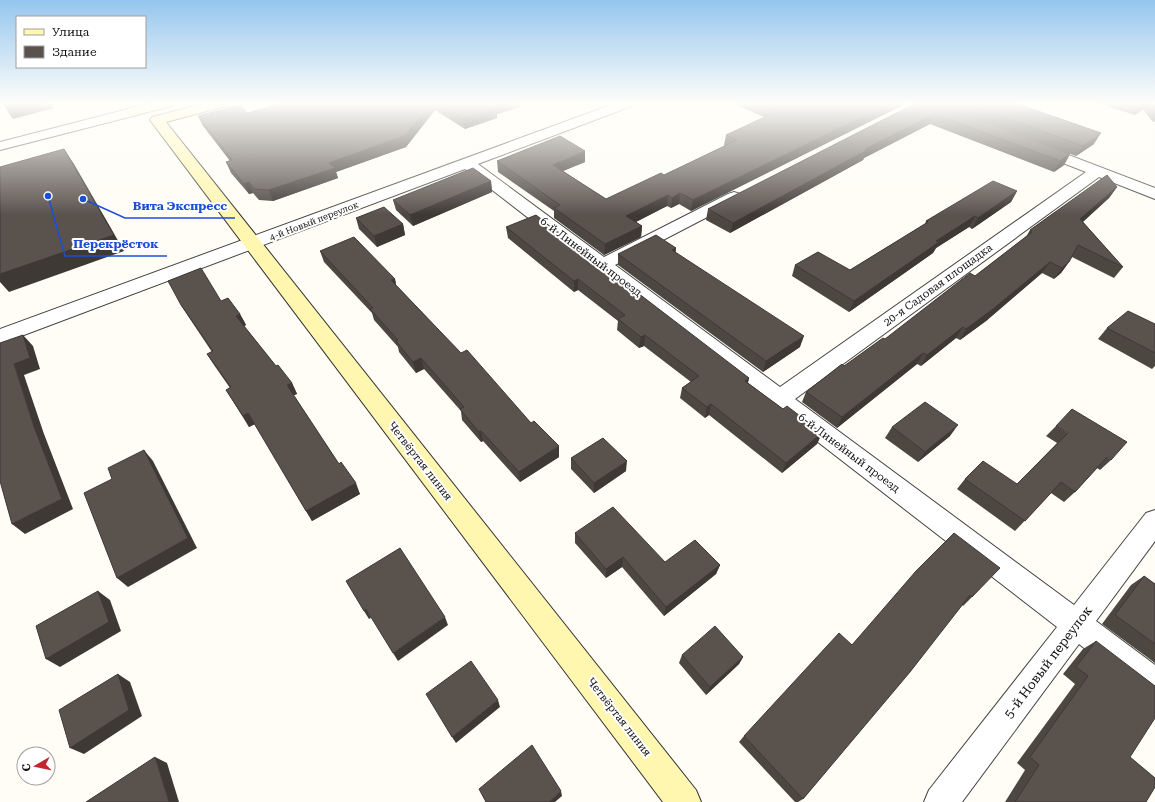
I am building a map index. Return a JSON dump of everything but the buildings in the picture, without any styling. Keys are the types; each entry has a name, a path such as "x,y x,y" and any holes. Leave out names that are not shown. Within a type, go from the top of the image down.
{"street":[{"path":"0,146 18,140"},
{"name":"Четвёртая линия","path":"182,140 252,244 684,802"},
{"name":"4-й Новый переулок","path":"0,337 527,140"},
{"path":"1024,142 1155,194"},
{"name":"6-й Линейный проезд","path":"467,163 1155,684"},
{"name":"20-я Садовая площадка","path":"778,400 1098,171"},
{"path":"602,265 750,189"},
{"name":"5-й Новый переулок","path":"941,802 1155,522"}],"place":[{"name":"Перекрёсток","path":"48,196"},
{"name":"Вита Экспресс","path":"83,199"}]}
